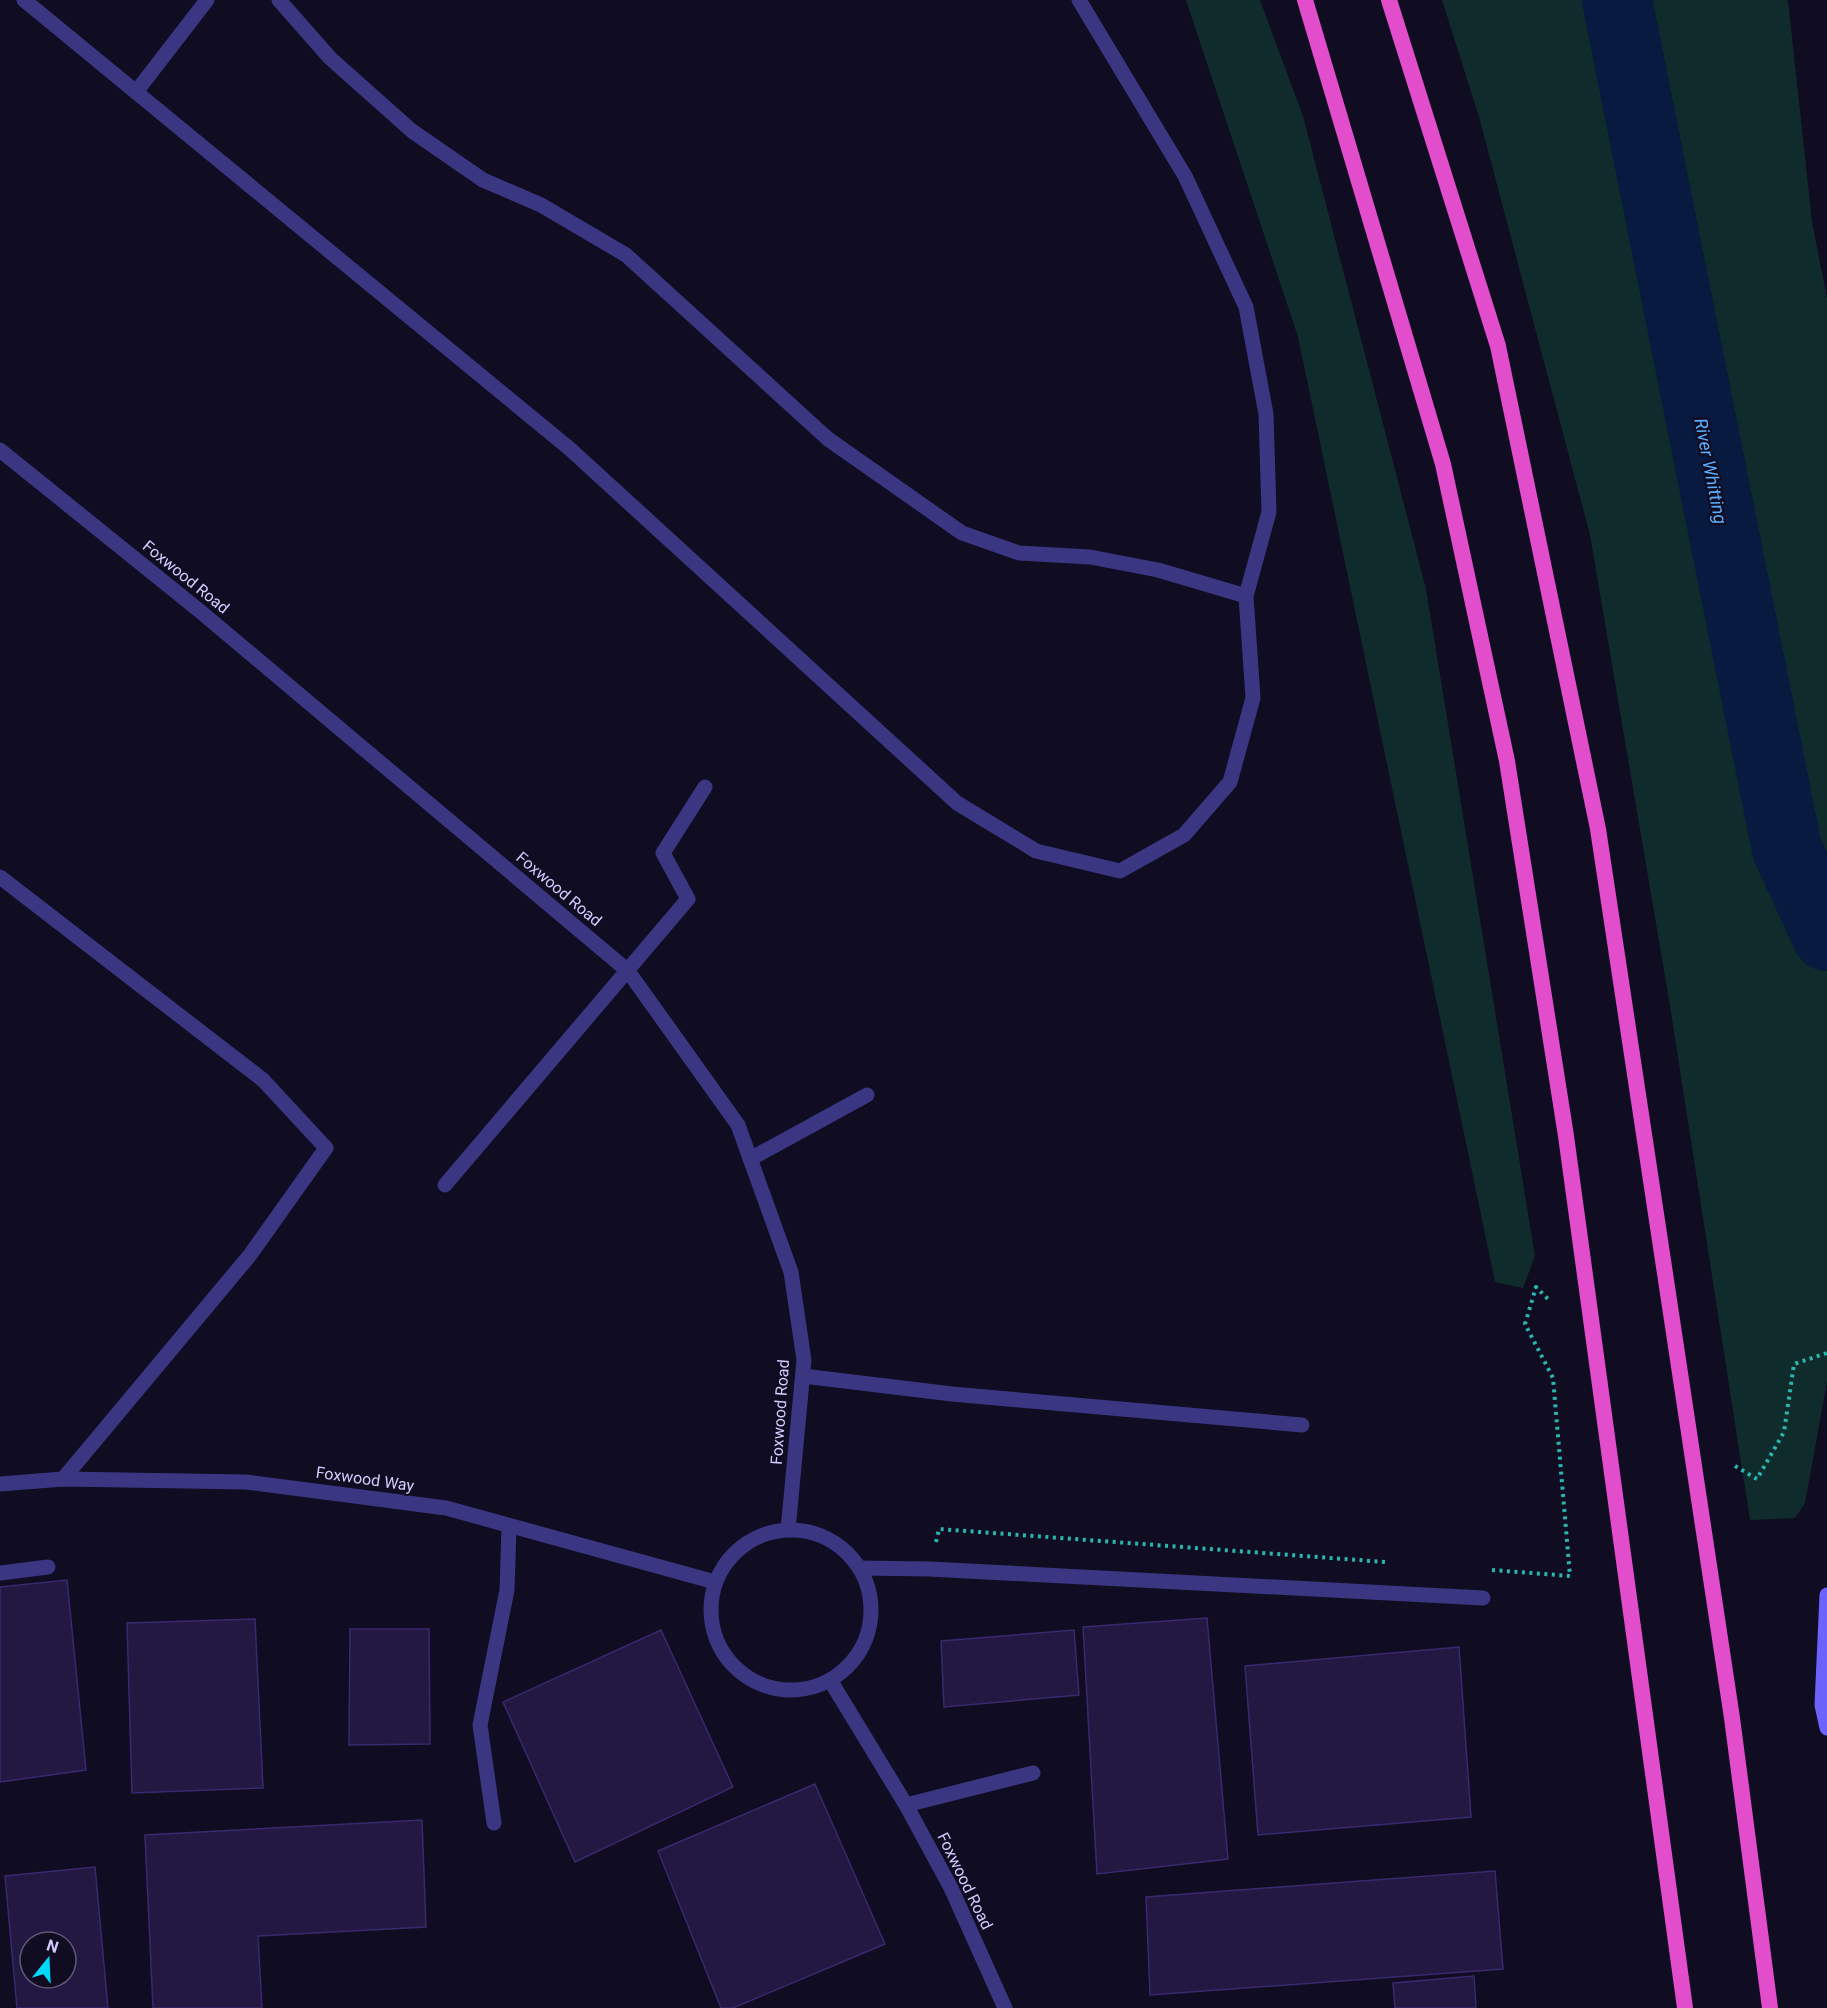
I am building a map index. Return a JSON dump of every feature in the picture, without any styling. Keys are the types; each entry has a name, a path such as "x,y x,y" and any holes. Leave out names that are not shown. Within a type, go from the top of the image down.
{"highway":[{"path":"1305,0 1443,464 1507,761 1566,1136 1685,2008"},
{"path":"1389,0 1498,346 1598,829 1732,1718 1770,2008"}],"main road":[{"path":"1826,1600 1822,1705 1827,1728"}],"street":[{"path":"24,0 570,449 957,803 1036,851 1120,871 1184,835 1230,782 1253,698 1246,596 1269,512 1266,414 1246,308 1185,176 1079,0"},
{"path":"136,92 207,0"},
{"path":"279,0 330,58 412,131 483,180 541,206 626,255 828,439 962,533 1019,553 1090,557 1158,570 1246,596"},
{"name":"Foxwood Road","path":"0,450 210,619 628,970 738,1125 791,1272 804,1360 788,1530"},
{"path":"445,1185 688,899 663,853 705,787"},
{"path":"0,876 263,1080 326,1149 250,1256 63,1479"},
{"path":"750,1159 867,1095"},
{"path":"803,1376 952,1394 1302,1425"},
{"name":"Foxwood Way","path":"0,1484 63,1479 246,1482 446,1508 508,1527 715,1582"},
{"path":"494,1823 480,1725 507,1590 508,1527"},
{"path":"788,1530 809,1532 829,1539 846,1552 859,1568 869,1592 871,1618 865,1643 850,1664 830,1680 804,1689 776,1689 750,1679 729,1661 715,1637 711,1609 715,1582 727,1561 744,1545 765,1534 788,1530"},
{"path":"0,1573 48,1567"},
{"path":"859,1568 930,1569 1483,1598"},
{"name":"Foxwood Road","path":"830,1680 906,1805 951,1888 1005,2008"},
{"path":"906,1805 1033,1773"}],"path":[{"path":"1487,1570 1570,1576 1553,1378 1525,1324 1536,1287 1550,1301"},
{"path":"1735,1466 1756,1479 1785,1432 1794,1364 1827,1353"},
{"path":"930,1569 939,1529 1392,1563"}],"green space":[{"path":"1186,0 1260,0 1303,116 1426,589 1535,1256 1523,1288 1495,1282 1298,337"},
{"path":"1442,0 1788,0 1812,222 1827,298 1827,1382 1805,1503 1795,1518 1750,1520 1670,1006 1590,535 1479,117"}],"building":[{"path":"67,1580 86,1770 0,1782 0,1587"},
{"path":"1207,1618 1228,1859 1097,1874 1083,1627"},
{"path":"255,1619 263,1788 132,1793 127,1623"},
{"path":"350,1629 429,1629 430,1744 349,1745"},
{"path":"661,1630 733,1787 575,1862 503,1702"},
{"path":"1074,1630 1079,1695 944,1707 941,1641"},
{"path":"1459,1647 1471,1817 1258,1835 1245,1666"},
{"path":"815,1784 885,1944 733,2008 721,2008 658,1851"},
{"path":"422,1820 426,1927 258,1936 262,2008 153,2008 145,1835"},
{"path":"95,1867 108,2008 17,2008 5,1876"},
{"path":"1495,1871 1503,1969 1150,1995 1146,1897"},
{"path":"1474,1976 1476,2008 1395,2008 1393,1983"}],"waterway":[{"name":"River Whitting","path":"1617,0 1787,849 1827,936"}]}
